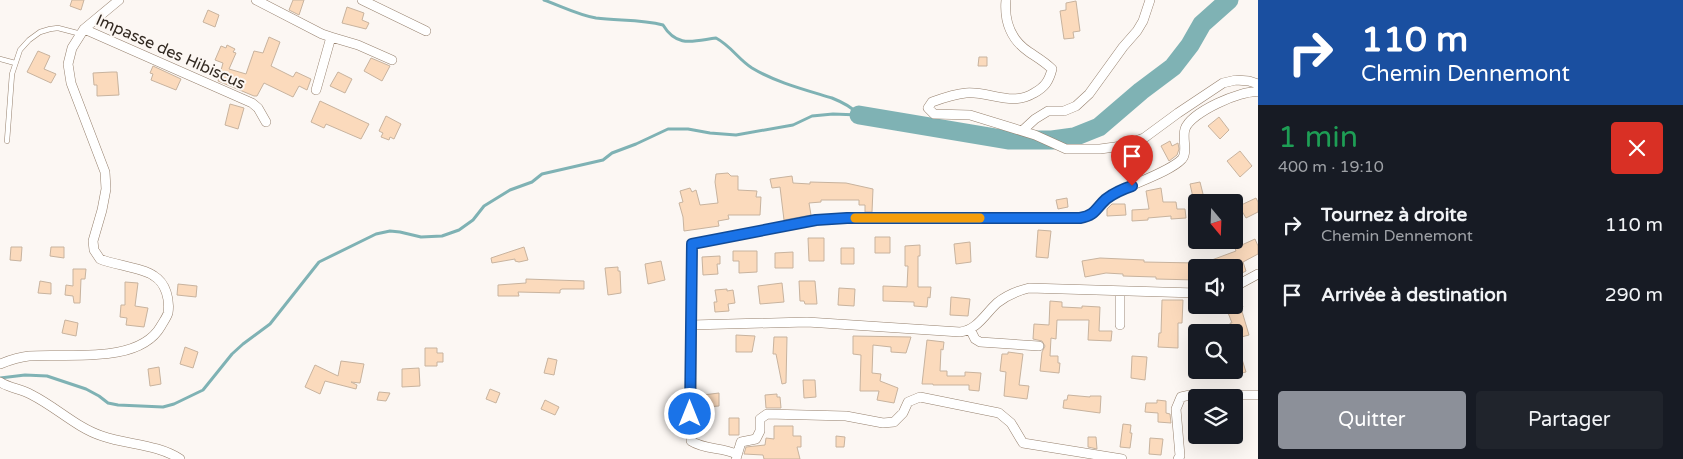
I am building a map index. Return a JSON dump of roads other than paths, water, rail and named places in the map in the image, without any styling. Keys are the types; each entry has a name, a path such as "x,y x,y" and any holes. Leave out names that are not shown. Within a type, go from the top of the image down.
{"street":[{"path":"0,364 16,358 30,356 92,356 138,346 156,335 168,314 167,292 155,276 100,259 94,250 93,241 106,189 105,172 71,84 68,64 72,48 82,32 119,0"},
{"path":"256,0 322,34 358,45 392,60"},
{"path":"362,0 426,32"},
{"path":"1006,0 1005,15 1012,34 1019,44 1052,69 1050,80 1031,95 1016,100 967,93 950,96 932,102 928,108 934,114 970,115 1035,135 1066,149 1100,149 1122,146 1144,138 1223,83 1249,81 1258,84"},
{"path":"1022,131 1035,118 1048,112 1064,111 1076,106 1089,94 1137,31 1143,21 1150,0"},
{"name":"Impasse des Hibiscus","path":"82,32 252,103 258,108 266,122"},
{"path":"316,90 331,37"},
{"path":"1122,459 1023,443 1011,424 999,413 920,397 908,402 903,413 894,422 883,423 846,416 767,414 760,419 760,432 756,439 741,442 736,457 727,449 698,445 691,441 692,244 816,220 847,218 1080,218 1088,216 1094,214 1114,194 1182,159 1185,154 1183,142 1185,128 1193,117 1243,93 1258,92"},
{"path":"1243,282 1258,274"},
{"path":"691,325 807,322 960,332 970,329 1013,292 1029,288 1188,293"},
{"path":"1120,291 1120,325"},
{"path":"970,329 980,342 1039,346"},
{"path":"0,382 33,395 101,436 158,448 180,459"},
{"path":"1178,459 1180,456 1176,409 1182,397 1190,395 1258,395"}],"lane":[{"path":"7,140 12,74 20,50 40,32 58,28 82,32"},
{"path":"0,59 15,63"}],"waterway":[{"path":"544,0 589,17 663,25 668,32 680,40 693,41 716,38 752,68 761,73 836,100 849,106 858,114"},
{"path":"859,115 1008,140 1052,140 1074,137 1099,127 1141,91 1173,67 1190,45 1202,24 1229,0"},
{"path":"0,378 25,375 47,376 86,389 108,403 118,405 163,407 174,404 203,390 232,354 270,324 319,262 376,234 390,231 421,237 442,236 459,230 473,220 484,206 510,190 532,182 542,174 603,160 612,153 668,129 688,129 736,135 793,125 812,116 833,114 859,115"}]}
